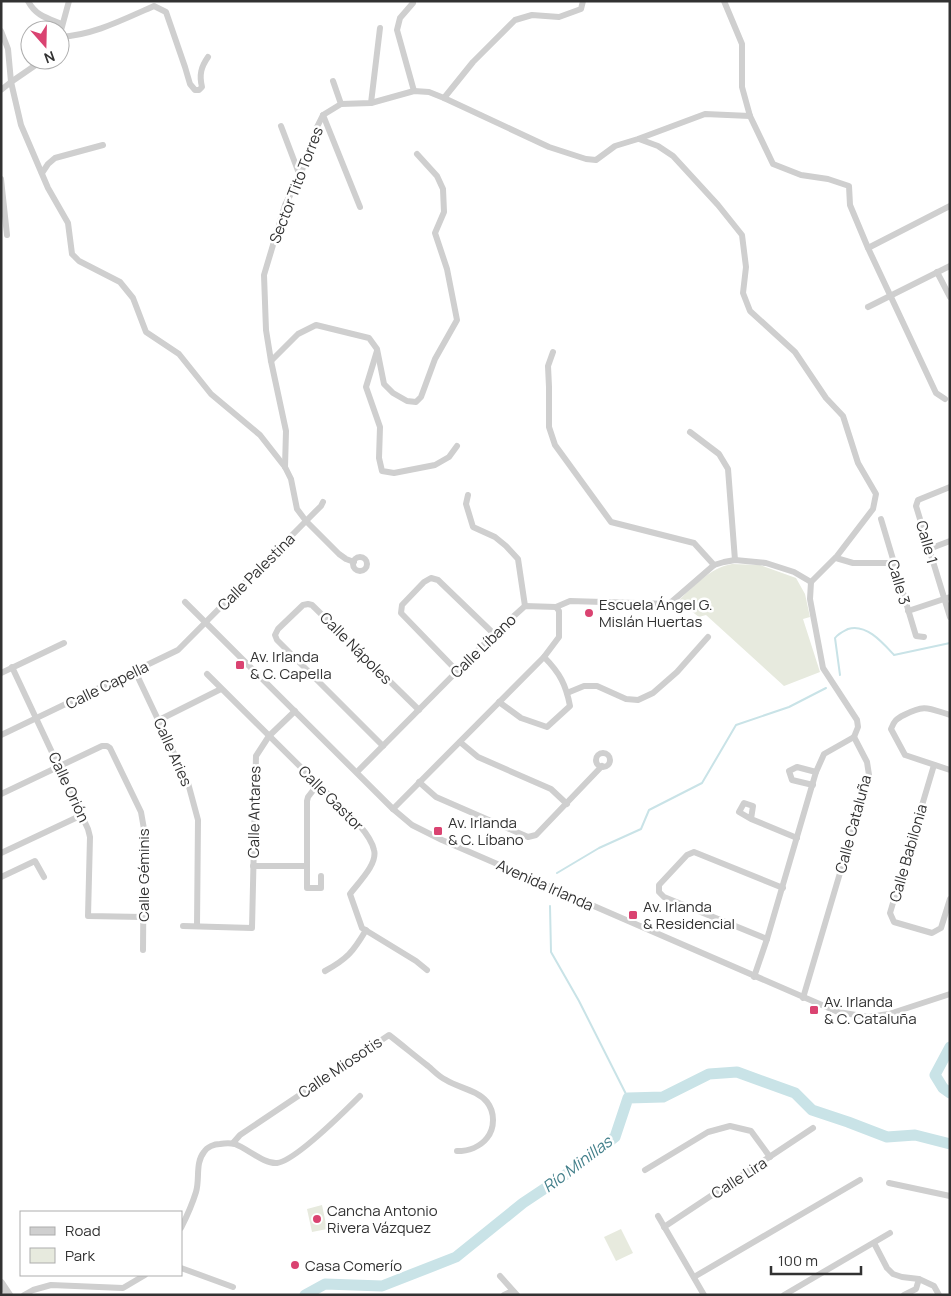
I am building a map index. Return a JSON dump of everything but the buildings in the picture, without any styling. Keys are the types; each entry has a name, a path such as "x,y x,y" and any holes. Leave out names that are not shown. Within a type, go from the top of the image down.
{"street":[{"path":"28,1 32,9 41,16 52,20"},
{"path":"63,20 69,1"},
{"path":"444,98 474,62 514,20 532,15 559,17 581,10 584,1"},
{"path":"724,1 742,44 742,87 750,116 773,164 801,175 849,186 850,205 868,248 936,393 945,399"},
{"path":"413,3 400,18 397,30 414,91"},
{"path":"70,36 110,26 154,6 166,12 190,84 195,90 199,90 202,87 200,73 202,65 208,57"},
{"path":"372,103 380,28"},
{"path":"1,31 8,49 11,82 21,125 48,188 68,223 72,254 79,261 120,282 133,298 146,332 179,354 211,394 260,435 286,467 291,479 297,509 306,521 339,554 354,562"},
{"path":"1,90 28,70"},
{"path":"333,81 342,104"},
{"name":"Sector Tito Torres","path":"286,467 286,431 270,361 266,330 264,274 285,205 300,176 317,127 324,115 342,104 372,103 414,91 429,92 549,147 586,159 596,160 615,146 705,114 750,116"},
{"path":"324,115 360,207"},
{"path":"281,126 300,176"},
{"path":"638,139 658,146 673,156 718,205 742,235 746,267 743,293 750,311 795,352 826,398 843,416 858,463 876,494 873,509 836,558 811,582 810,599 823,668 857,720 858,727 854,737 824,754 816,772 767,939 754,976"},
{"path":"42,172 55,158 104,145"},
{"path":"270,361 298,334 316,325 369,338 377,349 384,384 392,394 408,401 416,402 421,397 435,359 457,320 446,269 435,234 444,212 443,189 436,176 417,154"},
{"path":"1,179 7,235"},
{"path":"868,248 950,206"},
{"path":"868,307 950,266"},
{"path":"937,272 950,297"},
{"path":"377,349 366,386 380,427 379,458 382,471 394,473 435,464 449,457 457,446"},
{"path":"553,352 548,366 549,427 555,445 611,522 694,544 714,564 735,560 766,563 794,572 811,582"},
{"path":"690,432 719,454 728,469 735,560"},
{"name":"Calle 1","path":"950,487 918,500 916,506 947,598 950,618"},
{"path":"468,495 466,504 473,527 495,537 518,559 524,606"},
{"name":"Calle Palestina","path":"206,623 323,502"},
{"name":"Calle 3","path":"880,519 916,636 924,637"},
{"path":"929,549 950,541"},
{"path":"836,558 853,563 893,563"},
{"name":"Calle Líbano","path":"357,772 524,606 556,607 570,601 669,604 714,564"},
{"path":"458,671 401,613 402,605 424,582 431,578 438,580 494,634"},
{"path":"908,611 947,598"},
{"name":"Avenida Irlanda","path":"185,602 393,808 412,824 442,840 838,1012 868,1017 888,1014 950,994"},
{"name":"Calle Nápoles","path":"383,746 277,640 275,635 284,623 302,605 312,605 419,710"},
{"path":"393,808 544,657 558,637 560,611 556,607"},
{"name":"Calle Capella","path":"1,735 178,650 206,623"},
{"path":"568,692 584,686 597,686 626,698 638,700 653,693 677,672 708,637"},
{"path":"1,673 64,643"},
{"path":"499,702 520,718 547,727 570,706 568,692 556,669 544,657"},
{"name":"Calle Orión","path":"12,667 88,829 90,837 88,916 143,917"},
{"name":"Calle Aries","path":"135,672 188,783 198,820 197,926"},
{"name":"Calle Gastor","path":"207,674 360,826 370,840 375,851 373,862 350,894 362,928 366,930"},
{"path":"159,720 221,689"},
{"path":"950,715 924,707 915,709 895,720 891,729 905,755 950,770"},
{"name":"Calle Antares","path":"197,926 252,928 256,756 269,736 295,711"},
{"name":"Calle Cataluña","path":"803,998 869,775 867,762 854,737"},
{"path":"460,742 478,757 551,789 567,804"},
{"name":"Calle Géminis","path":"1,794 102,746 110,748 141,812 144,829 143,950"},
{"name":"Calle Babilonia","path":"934,765 890,914 894,922 932,933 941,928 950,899"},
{"path":"419,782 436,797 528,837 536,835 602,766"},
{"path":"813,785 792,780 790,771 797,767 816,772"},
{"path":"318,784 307,801 307,888 321,888 321,876"},
{"path":"1,854 82,815"},
{"path":"751,819 797,838"},
{"path":"767,939 664,897 659,892 659,885 687,855 694,852 782,888"},
{"path":"2,874 35,861 44,877"},
{"path":"253,866 306,866"},
{"path":"183,926 197,926"},
{"path":"325,971 348,956 366,930 427,970"},
{"name":"Calle Miosotis","path":"234,1143 240,1135 389,1034 446,1081 470,1091 487,1102 494,1124 492,1131 483,1143 472,1149 456,1151"},
{"path":"182,1226 197,1191 199,1161 204,1151 215,1144 234,1143 269,1162 281,1162 323,1131 360,1096"},
{"path":"645,1170 708,1132 730,1126 751,1130 770,1157"},
{"name":"Calle Lira","path":"664,1227 813,1128"},
{"path":"694,1277 860,1180"},
{"path":"889,1183 950,1196"},
{"path":"658,1216 704,1295"},
{"path":"784,1295 890,1234"},
{"path":"874,1243 887,1268 893,1274 919,1279 934,1286 939,1295"},
{"path":"182,1268 233,1287"},
{"path":"24,1295 32,1290 51,1286 123,1288 143,1276"},
{"path":"500,1276 514,1293 504,1295"},
{"path":"904,1295 916,1288 919,1279"},
{"path":"1,1283 9,1295"}],"green space":[{"path":"732,564 760,565 796,578 805,594 810,617 803,619 820,672 784,686 706,615 699,617 678,601 709,574"},
{"name":"Cancha Antonio Rivera Vázquez","path":"322,1205 327,1229 312,1232 307,1209"},
{"path":"621,1229 633,1253 616,1261 604,1237"}],"waterway":[{"path":"840,675 835,638 848,629 855,628 868,631 894,655 950,643"},
{"path":"557,873 599,848 641,829 649,810 702,783 736,725 789,707 826,688"},
{"path":"550,906 551,952 579,1001 628,1098"},
{"name":"Río Minillas","path":"950,1047 935,1075 943,1088 950,1093"},
{"name":"Río Minillas","path":"305,1295 325,1284 382,1286 456,1257 523,1203 571,1171 615,1137 628,1098 663,1097 709,1074 737,1072 795,1093 812,1110 887,1137 915,1135 950,1144"}],"place":[{"name":"Escuela Ángel G. Mislán Huertas","path":"589,613"},
{"name":"Av. Irlanda & C. Capella","path":"240,665"},
{"name":"Av. Irlanda & C. Líbano","path":"438,831"},
{"name":"Av. Irlanda & Residencial","path":"633,915"},
{"name":"Av. Irlanda & C. Cataluña","path":"814,1010"},
{"name":"Cancha Antonio Rivera Vázquez","path":"317,1219"},
{"name":"Casa Comerío","path":"295,1265"}]}
